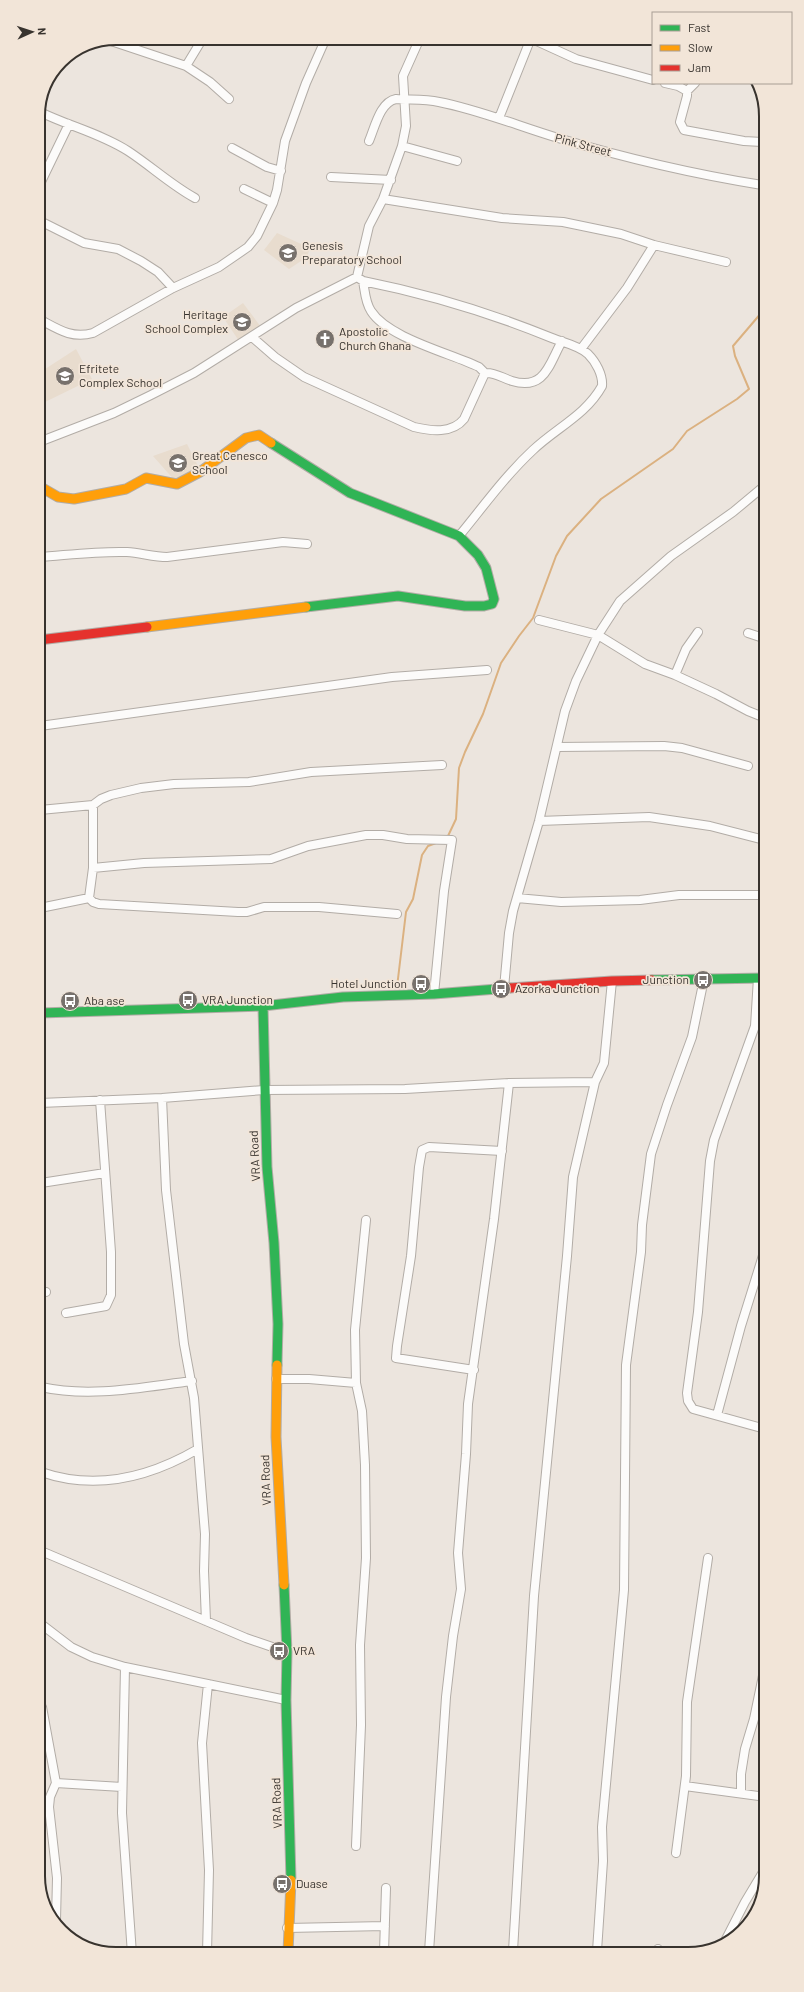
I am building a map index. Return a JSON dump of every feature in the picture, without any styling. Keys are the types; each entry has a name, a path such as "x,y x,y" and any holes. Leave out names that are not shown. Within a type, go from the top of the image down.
{"street":[{"path":"123,45 186,66 210,82 229,99"},
{"path":"186,66 199,45"},
{"path":"45,322 64,332 81,336 103,329 124,314 172,288 219,267 248,246 265,223 273,203 281,171 285,142 306,83 323,45"},
{"path":"417,45 403,76 406,99 406,126 402,146 391,180 369,226 360,279 370,310 380,321 405,336 480,367 485,373 490,373 518,382 532,383 539,380 547,372 562,341"},
{"path":"499,118 527,45"},
{"path":"545,45 576,59 652,80"},
{"path":"669,84 678,86 687,91"},
{"path":"694,84 687,91 680,122 684,130 744,141 759,142"},
{"name":"Pink Street","path":"369,141 384,108 390,100 406,99 437,102 499,118 547,135 595,149 718,178 759,185"},
{"path":"45,115 100,136 128,151 171,184 195,198"},
{"path":"45,174 69,124"},
{"path":"402,146 457,160"},
{"path":"232,148 267,167 281,171"},
{"path":"331,177 391,180"},
{"path":"244,189 273,203"},
{"path":"383,199 502,218 563,222 622,234 654,245 726,262"},
{"path":"45,224 84,243 118,249 158,272 172,288"},
{"path":"581,349 626,288 654,245"},
{"path":"45,440 114,413 151,395 194,373 296,308 360,279 420,294 504,320 562,341 581,349 588,354 601,374 602,386 585,410 546,438 520,462 459,536"},
{"path":"252,337 275,357 304,377 414,427 430,430 453,428 459,425 464,419 485,373"},
{"path":"45,489 58,497 74,499 126,488 146,478 177,484 200,472 246,438 259,435 350,493 459,536 478,555 486,568 494,592 492,604 486,607 452,605 416,598 386,597 45,639"},
{"path":"504,988 509,933 517,898 539,821 565,711 574,687 598,635 620,601 671,556 733,512 759,490"},
{"path":"45,557 102,552 128,552 154,557 168,557 283,542 307,544"},
{"path":"539,620 598,635 645,664 675,675 759,715"},
{"path":"675,675 686,649 698,632"},
{"path":"748,633 759,637"},
{"path":"45,725 392,677 487,670"},
{"path":"557,747 664,746 682,748 748,766"},
{"path":"45,810 93,805 101,799 112,795 141,788 174,784 249,782 311,772 442,765"},
{"path":"89,898 93,868 93,805"},
{"path":"539,821 649,817 710,826 759,839"},
{"path":"93,868 144,863 271,859 308,846 366,835 452,840 444,891 434,994"},
{"path":"517,898 562,902 640,900 679,895 759,895"},
{"path":"45,907 89,898"},
{"path":"89,898 93,902 99,904 180,910 248,912 264,907 303,906 397,914"},
{"path":"45,1013 263,1006 343,997 434,994 612,981 759,978"},
{"path":"597,1947 602,1869 602,1827 624,1590 626,1365 638,1281 642,1225 652,1154 666,1105 692,1037 704,979"},
{"path":"513,1947 534,1596 567,1256 573,1177 595,1082 604,1064 612,981"},
{"path":"759,994 755,1026 714,1140 710,1162 698,1312 687,1383 688,1402 693,1409 759,1427"},
{"name":"VRA Road","path":"263,1006 267,1167 276,1273 278,1324 276,1379 278,1481 287,1652 286,1700 291,1868 288,1947"},
{"path":"45,1103 162,1098 264,1090 405,1088 509,1083 595,1082"},
{"path":"429,1947 446,1698 453,1636 461,1589 458,1554 466,1454 468,1404 474,1370 494,1219 509,1083"},
{"path":"162,1098 166,1190 184,1344 192,1381 198,1449 205,1534 204,1571 206,1621"},
{"path":"66,1313 106,1306 111,1295 111,1252 100,1100"},
{"path":"474,1370 396,1358 396,1346 411,1256 419,1167 422,1150 429,1147 502,1151"},
{"path":"45,1183 105,1174"},
{"path":"356,1846 361,1725 360,1645 366,1551 365,1465 362,1411 356,1383 355,1330 366,1220"},
{"path":"717,1415 740,1326 759,1267"},
{"path":"276,1379 310,1379 356,1383"},
{"path":"45,1388 74,1392 192,1381"},
{"path":"45,1473 64,1479 109,1481 155,1470 174,1463 198,1449"},
{"path":"45,1553 206,1621 287,1652"},
{"path":"676,1853 685,1786 687,1702 708,1558"},
{"path":"45,1626 71,1647 92,1657 125,1667 286,1700"},
{"path":"125,1667 122,1787 123,1843 131,1947"},
{"path":"207,1947 209,1870 202,1743 208,1684"},
{"path":"742,1793 741,1774 745,1749 759,1698"},
{"path":"45,1723 56,1783 50,1797 49,1807 57,1878 56,1914"},
{"path":"56,1783 122,1787"},
{"path":"685,1786 759,1796"},
{"path":"729,1933 744,1902 759,1879"},
{"path":"384,1947 386,1888"},
{"path":"288,1928 385,1926"}],"shaded area":[{"name":"Genesis Preparatory School","path":"277,233 310,248 307,257 289,269 264,250"},
{"name":"Heritage School Complex","path":"243,303 261,327 239,341 223,317"},
{"name":"Efritete Complex School","path":"76,349 92,379 45,402 45,369"},
{"name":"Great Cenesco School","path":"187,444 200,470 176,482 153,456"}],"waterway":[{"path":"448,836 456,819 459,768 465,752 483,714 501,663 533,618 556,556 567,536 601,499 673,449 687,431 737,399 749,389 735,356 733,346 759,316"},
{"path":"397,987 406,912 413,899 422,855 428,846 436,843"}],"traffic: fast":[{"path":"271,443 350,493 459,536 478,555 486,568 494,599 492,604 484,606 465,606 398,596 306,607"},
{"path":"652,980 759,978"},
{"path":"45,1013 263,1006 343,997 434,994 510,988"},
{"path":"263,1006 267,1167 274,1243 278,1324 277,1365"},
{"path":"284,1585 287,1652 286,1700 291,1880"}],"traffic: slow":[{"path":"45,489 58,497 74,499 126,489 146,478 177,484 200,472 246,438 259,435 271,443"},
{"path":"147,627 306,607"},
{"path":"277,1365 276,1437 284,1585"},
{"path":"288,1947 291,1880"}],"traffic: jam":[{"path":"45,639 147,627"},
{"path":"510,988 612,981 652,980"}],"place":[{"name":"Genesis Preparatory School","path":"288,253"},
{"name":"Heritage School Complex","path":"242,322"},
{"name":"Apostolic Church Ghana","path":"325,339"},
{"name":"Efritete Complex School","path":"65,376"},
{"name":"Great Cenesco School","path":"178,463"},
{"name":"Junction","path":"703,980"},
{"name":"Hotel Junction","path":"421,984"},
{"name":"Azorka Junction","path":"501,989"},
{"name":"VRA Junction","path":"188,1000"},
{"name":"Aba ase","path":"70,1001"},
{"name":"VRA","path":"279,1651"},
{"name":"Duase","path":"282,1884"}]}
